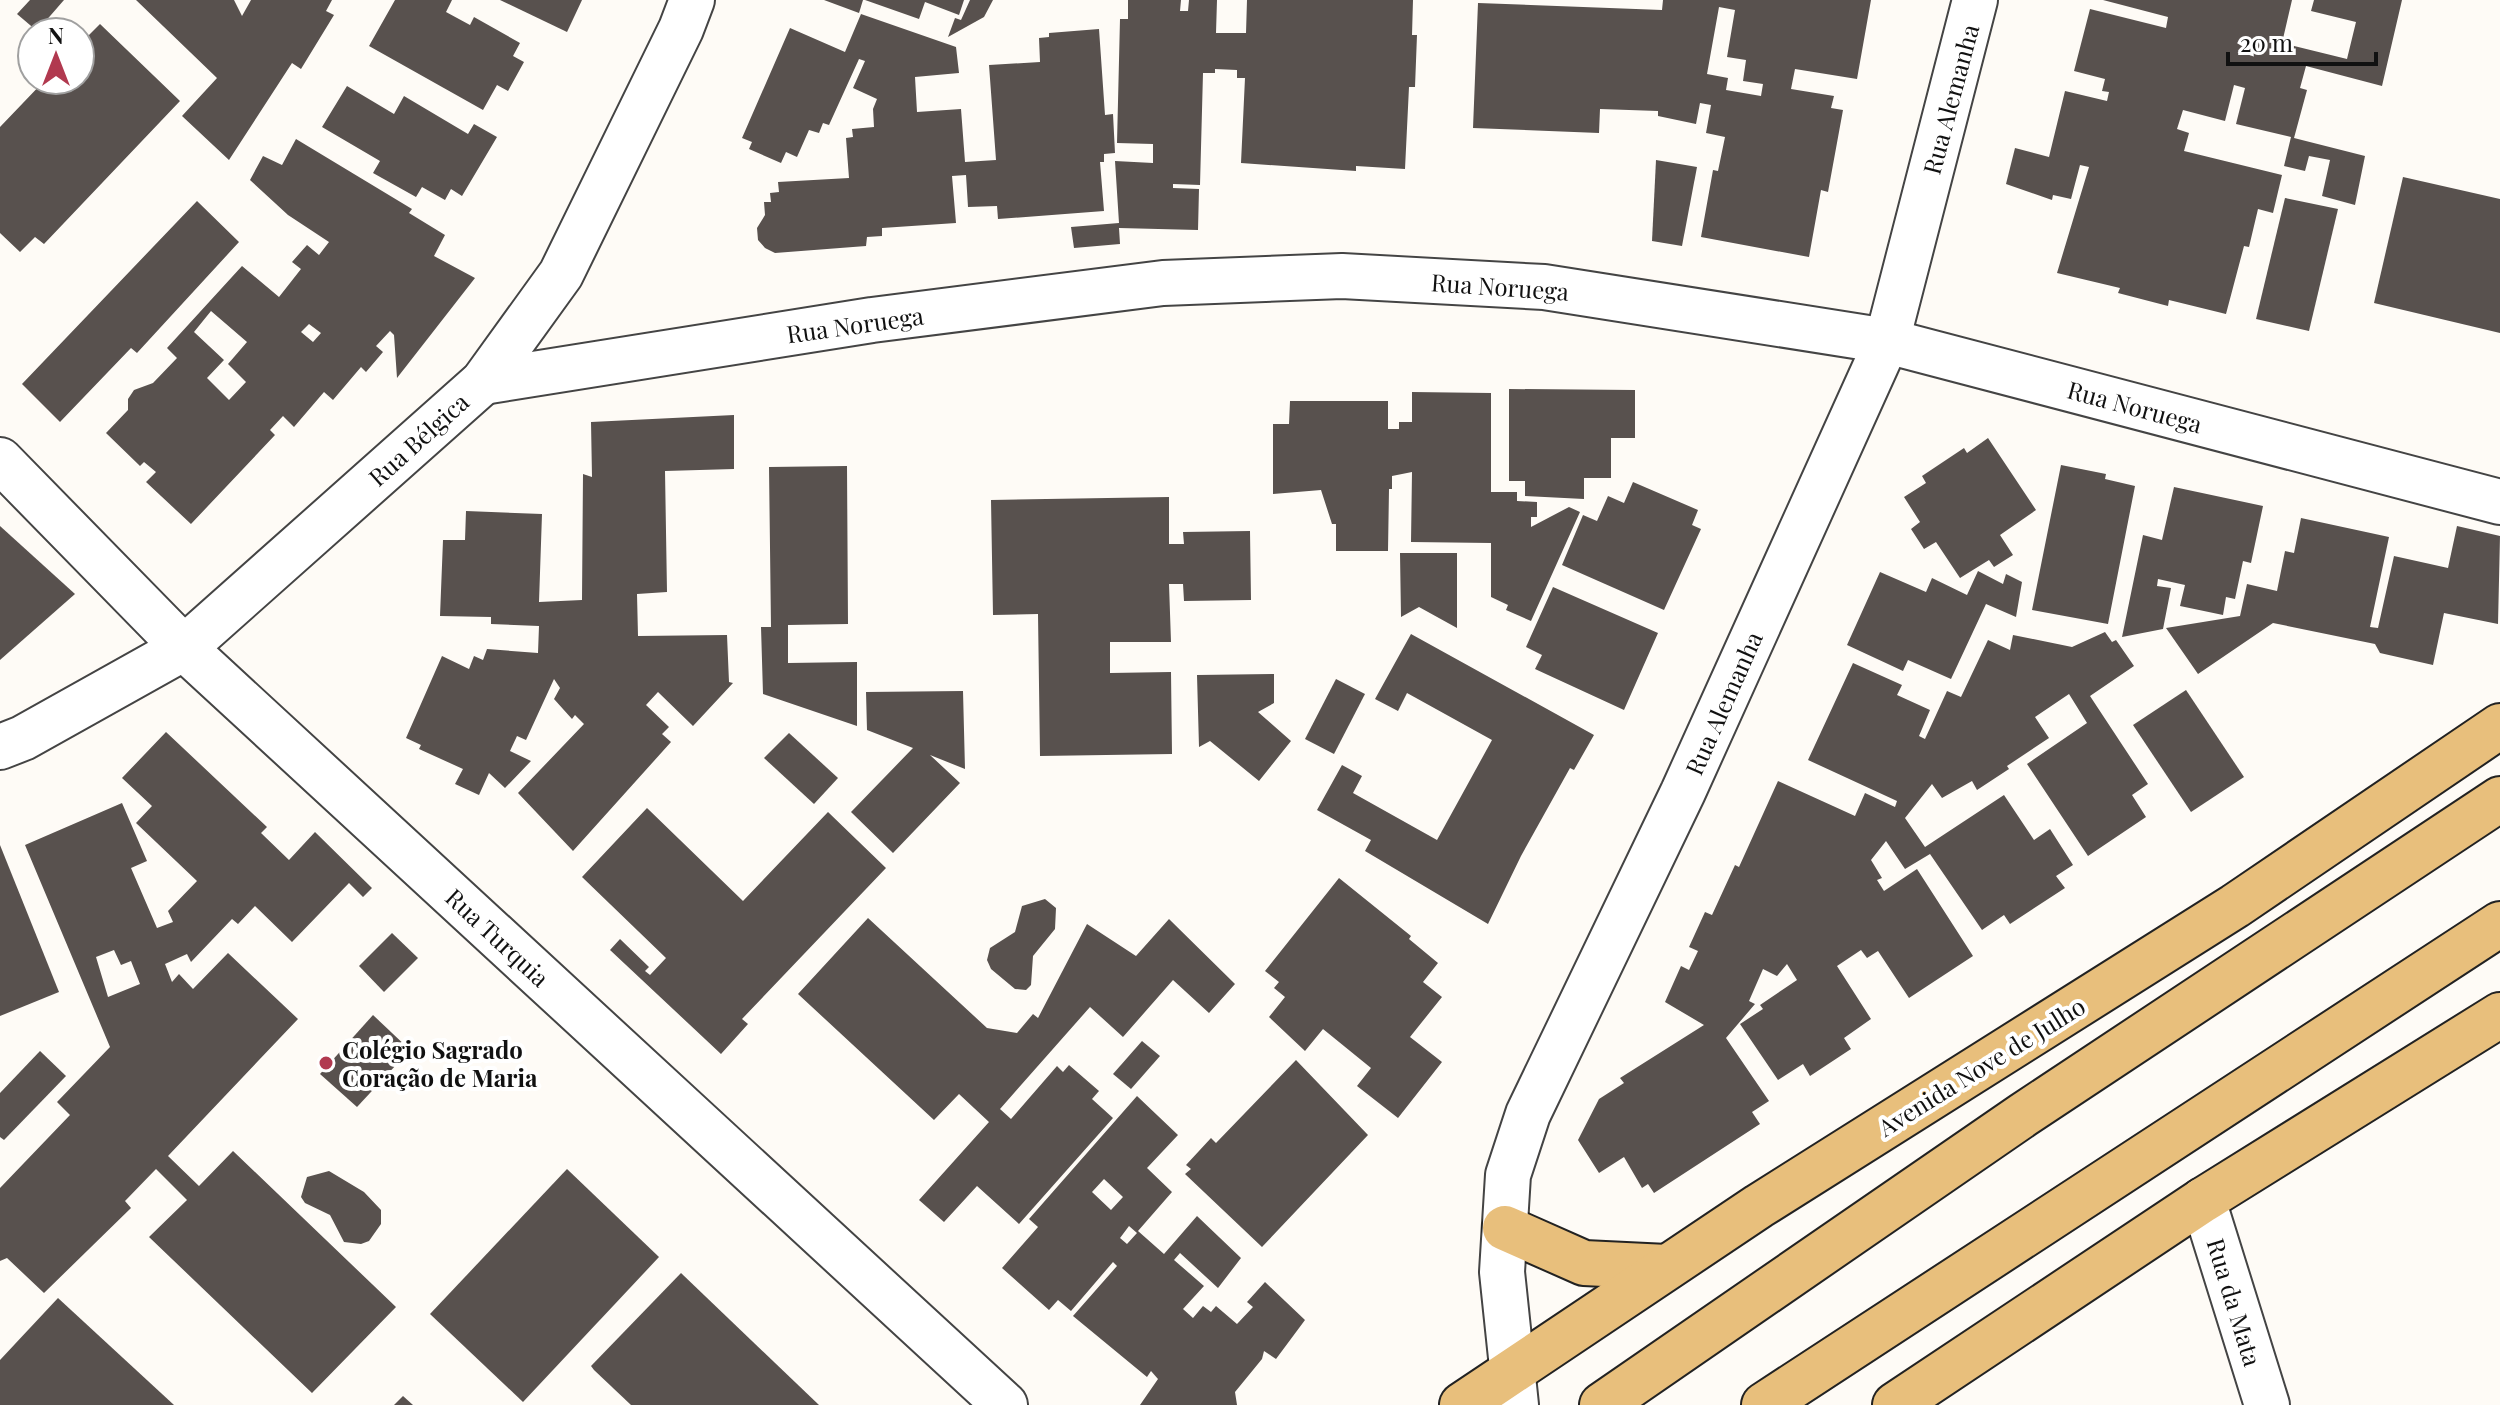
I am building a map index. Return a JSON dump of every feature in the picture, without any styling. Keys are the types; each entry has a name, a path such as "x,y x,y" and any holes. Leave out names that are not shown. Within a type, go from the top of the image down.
{"main road":[{"name":"Avenida Nove de Julho","path":"1462,1405 1513,1390 1667,1267 2235,906 2500,726"},
{"path":"1602,1405 2023,1115 2500,799"},
{"path":"1764,1405 2500,924"},
{"path":"1895,1405 2203,1200 2500,1015"},
{"path":"1505,1228 1584,1263 1667,1267"}],"street":[{"name":"Rua Bélgica","path":"0,747 23,738 184,648 483,382 561,274 681,29 692,0"},
{"name":"Rua Alemanha","path":"1513,1390 1502,1272 1508,1175 1528,1114 1683,792 1887,341 1975,0"},
{"name":"Rua Noruega","path":"483,382 872,320 1163,283 1342,276 1544,287 1887,341 2500,502"},
{"name":"Rua Turquia","path":"0,460 184,648 1005,1405"},
{"name":"Rua da Mata","path":"2203,1200 2267,1405"}],"building":[{"path":"30,0 64,0 50,16 17,14"},
{"path":"136,0 234,0 242,16 251,0 332,0 326,11 334,15 301,69 292,63 229,160 182,116 217,78"},
{"path":"395,0 452,0 446,12 470,25 474,17 520,43 513,56 524,62 508,91 497,85 483,110 369,46"},
{"path":"500,0 582,0 567,32"},
{"path":"824,0 863,0 859,13"},
{"path":"865,0 964,0 959,15 925,2 919,19"},
{"path":"970,0 993,0 984,17 948,37 955,18 961,20"},
{"path":"1128,0 1181,0 1180,11 1188,11 1189,0 1217,0 1216,33 1246,33 1247,0 1413,0 1412,35 1417,35 1415,87 1409,87 1405,169 1356,166 1356,171 1241,163 1245,78 1237,78 1237,70 1215,69 1215,73 1203,73 1200,185 1173,184 1173,188 1199,189 1198,230 1119,228 1120,244 1074,248 1071,227 1119,223 1115,161 1153,163 1153,144 1117,143 1120,19 1128,19"},
{"path":"1663,0 1871,0 1857,79 1795,69 1791,89 1834,96 1831,108 1843,110 1828,192 1821,190 1809,257 1701,237 1713,170 1718,171 1725,137 1706,133 1711,105 1700,103 1696,124 1658,116 1658,111 1600,109 1599,133 1473,128 1478,3 1662,10","holes":["1719,7 1735,10 1727,57 1746,60 1743,81 1763,84 1761,96 1726,90 1728,78 1707,74"]},
{"path":"2103,0 2292,0 2282,43 2347,59 2356,22 2311,11 2314,0 2402,0 2382,86 2306,66 2300,88 2307,90 2294,138 2365,156 2355,205 2322,196 2330,160 2309,156 2305,171 2284,166 2291,137 2236,124 2245,88 2234,85 2225,121 2183,110 2177,129 2189,133 2184,151 2282,175 2273,213 2258,209 2249,247 2244,246 2226,314 2169,300 2168,306 2118,293 2120,288 2057,273 2089,167 2080,165 2071,199 2053,195 2052,200 2006,184 2015,148 2049,157 2065,91 2107,101 2109,92 2102,91 2105,79 2074,71 2090,9 2166,28 2168,17"},
{"path":"861,14 956,47 959,73 915,77 917,112 961,109 965,162 996,160 989,65 1040,62 1039,38 1049,37 1049,33 1099,29 1105,115 1113,114 1115,153 1104,154 1104,162 1100,162 1104,211 998,219 997,206 968,207 966,175 952,176 956,223 882,228 882,236 867,237 866,246 775,253 765,248 758,240 757,228 765,215 764,202 771,202 770,193 779,192 778,182 849,178 846,138 853,137 852,129 874,127 873,109 877,99 853,88 865,61 859,59 829,125 823,123 819,133 809,130 797,157 786,152 781,163 749,149 752,142 742,138 790,28 845,52"},
{"path":"100,24 180,101 44,244 35,237 20,252 0,233 0,127 30,96 96,96 96,28"},
{"path":"347,86 394,114 404,96 468,134 474,124 497,137 462,196 451,189 445,200 422,187 416,197 373,173 380,161 322,127"},
{"path":"296,139 412,209 409,213 445,235 434,256 475,278 397,378 394,335 390,331 376,346 383,352 366,372 361,367 333,400 324,392 294,427 283,416 270,430 275,435 191,524 146,482 156,472 144,462 140,466 106,433 128,410 128,399 134,390 153,383 177,358 167,348 242,266 279,297 301,269 292,262 307,245 319,255 329,242 288,215 250,180 263,156 282,165","holes":["211,311 247,342 228,364 246,382 229,400 207,378 224,360 194,332","309,324 321,333 313,342 301,332"]},
{"path":"1656,160 1697,167 1682,246 1652,241"},
{"path":"2403,177 2500,199 2500,333 2374,303"},
{"path":"2285,198 2338,209 2309,331 2256,319"},
{"path":"197,201 239,242 137,353 131,348 60,422 22,384"},
{"path":"1509,389 1635,390 1635,438 1611,438 1611,478 1584,478 1584,499 1525,496 1525,481 1509,481"},
{"path":"1412,392 1491,393 1491,492 1517,492 1517,501 1537,502 1537,517 1531,517 1531,527 1569,507 1580,512 1531,621 1506,610 1508,605 1491,597 1491,543 1411,542 1412,472 1392,476 1388,551 1336,551 1336,524 1332,524 1321,490 1273,494 1273,424 1289,424 1290,401 1388,401 1388,429 1399,429 1399,422 1412,422"},
{"path":"734,415 734,469 665,471 667,592 637,594 638,636 727,635 729,682 733,683 693,726 658,692 646,705 669,727 662,734 671,742 573,851 518,793 584,724 575,715 572,719 554,699 560,688 554,679 526,740 517,736 510,751 531,761 505,788 489,773 479,795 455,784 463,769 419,749 421,745 406,738 442,656 469,669 474,656 483,660 487,649 538,653 539,626 491,624 491,617 440,616 443,540 465,540 466,511 542,514 539,602 582,600 583,474 592,477 591,422"},
{"path":"1988,438 2036,510 2000,535 2013,555 1994,567 1989,560 1960,578 1936,542 1924,549 1911,529 1920,522 1904,497 1926,483 1922,476 1964,448 1967,453"},
{"path":"2061,465 2106,474 2105,479 2135,486 2108,624 2032,610"},
{"path":"847,466 848,624 788,625 788,663 857,662 857,726 763,694 761,627 771,627 769,467"},
{"path":"1633,482 1698,510 1692,525 1701,529 1664,610 1562,565 1583,515 1597,521 1608,496 1624,503"},
{"path":"2174,487 2263,506 2251,563 2243,561 2235,599 2226,597 2223,615 2180,606 2185,585 2158,579 2157,586 2171,588 2163,629 2122,637 2143,535 2162,540"},
{"path":"1169,497 1169,544 1184,544 1183,532 1250,531 1251,600 1184,601 1183,584 1169,584 1171,642 1110,642 1110,673 1171,672 1172,754 1040,756 1038,614 993,615 991,500"},
{"path":"2301,518 2389,537 2370,627 2378,628 2394,556 2448,568 2457,526 2500,536 2498,624 2444,613 2433,665 2380,653 2375,644 2273,623 2198,674 2166,628 2240,616 2247,584 2277,591 2285,551 2294,553"},
{"path":"0,526 75,594 0,660"},
{"path":"1400,553 1457,553 1457,628 1419,607 1401,617"},
{"path":"1978,571 2003,584 2006,574 2022,582 2016,617 1986,604 1951,679 1908,660 1903,671 1847,645 1880,572 1926,592 1932,578 1967,595"},
{"path":"1553,587 1658,633 1624,710 1535,669 1542,655 1526,647"},
{"path":"2105,632 2112,642 2116,640 2134,666 2090,696 2148,784 2132,795 2146,817 2088,856 2027,764 2087,723 2069,694 2035,717 2049,738 2007,766 2009,769 1977,790 1972,781 1942,798 1932,784 1905,818 1925,847 2004,795 2034,840 2050,829 2073,865 2056,876 2065,888 2010,924 2004,915 1982,930 1930,854 1905,869 1886,841 1871,860 1882,878 1877,880 1884,891 1917,869 1973,956 1909,998 1878,951 1867,958 1861,950 1837,966 1871,1019 1844,1038 1851,1049 1810,1076 1803,1064 1778,1080 1740,1024 1763,1009 1760,1005 1797,980 1787,964 1777,976 1763,969 1749,1001 1755,1004 1726,1038 1769,1101 1752,1112 1760,1124 1654,1193 1648,1184 1642,1188 1624,1157 1599,1173 1578,1140 1599,1099 1624,1083 1620,1078 1704,1025 1665,1002 1681,966 1689,970 1698,951 1689,947 1705,912 1712,915 1735,865 1739,867 1778,781 1855,816 1865,793 1895,807 1897,801 1808,760 1853,663 1902,685 1897,695 1930,710 1919,736 1925,739 1947,691 1961,697 1988,640 2010,650 2013,635 2072,647"},
{"path":"1411,634 1594,735 1574,770 1570,768 1521,856 1488,924 1365,851 1371,840 1317,810 1342,765 1362,776 1353,793 1437,840 1492,740 1407,693 1398,711 1375,699"},
{"path":"1274,674 1274,703 1258,712 1291,741 1259,781 1210,741 1199,747 1197,675"},
{"path":"1336,679 1365,694 1334,754 1305,739"},
{"path":"2186,690 2244,777 2191,812 2133,725"},
{"path":"963,691 965,769 930,755 960,783 893,853 851,812 913,748 867,730 866,692"},
{"path":"166,732 267,827 261,833 289,860 315,832 372,888 363,897 349,883 292,942 255,906 238,924 232,919 191,962 187,954 165,964 172,982 179,974 193,989 228,953 298,1019 168,1156 199,1186 233,1151 396,1307 312,1393 149,1237 187,1200 156,1169 125,1201 131,1208 44,1293 7,1258 0,1261 0,1188 70,1115 57,1102 110,1047 25,845 122,803 147,861 131,868 157,928 173,922 168,911 197,881 136,823 152,806 122,778","holes":["114,950 121,965 131,961 140,984 108,997 96,957"]},
{"path":"789,733 838,778 814,804 764,758"},
{"path":"647,808 743,901 828,812 886,868 742,1019 748,1024 721,1054 610,950 620,939 649,967 645,971 650,975 666,958 582,877"},
{"path":"0,845 59,992 0,1016"},
{"path":"1339,878 1411,936 1409,939 1438,963 1423,982 1442,997 1410,1037 1442,1062 1398,1118 1357,1086 1371,1068 1323,1029 1305,1051 1269,1017 1285,997 1274,988 1279,982 1265,971"},
{"path":"1045,899 1056,908 1055,929 1033,956 1031,985 1026,990 1015,989 991,969 987,960 990,948 1015,932 1022,906"},
{"path":"868,918 987,1028 1017,1033 1033,1014 1038,1018 1087,924 1136,956 1169,919 1235,984 1209,1013 1173,980 1123,1037 1090,1007 1000,1109 1011,1119 1057,1066 1063,1072 1069,1065 1099,1091 1092,1099 1113,1118 1019,1224 977,1186 944,1222 919,1200 989,1122 959,1094 934,1120 798,994"},
{"path":"392,933 418,958 384,992 359,966"},
{"path":"373,1015 410,1050 357,1107 320,1074"},
{"path":"1142,1041 1160,1056 1131,1089 1113,1074"},
{"path":"40,1051 66,1076 4,1140 0,1137 0,1093"},
{"path":"1296,1060 1368,1135 1262,1247 1185,1174 1191,1169 1186,1165 1211,1138 1216,1143"},
{"path":"1137,1096 1178,1135 1147,1168 1172,1192 1138,1231 1164,1254 1197,1216 1241,1258 1218,1288 1180,1253 1174,1260 1204,1286 1183,1309 1193,1318 1203,1306 1211,1312 1216,1306 1237,1324 1253,1307 1247,1302 1265,1282 1305,1320 1276,1359 1264,1351 1262,1359 1235,1392 1237,1405 1140,1405 1158,1379 1151,1371 1147,1377 1073,1316 1117,1266 1113,1262 1071,1311 1058,1300 1049,1310 1002,1268 1038,1227 1029,1219","holes":["1104,1179 1123,1197 1111,1210 1092,1192","1129,1226 1137,1233 1127,1244 1120,1238"]},
{"path":"567,1169 659,1257 523,1402 430,1314"},
{"path":"329,1171 364,1192 381,1210 381,1224 369,1241 361,1244 344,1242 330,1215 305,1203 301,1197 307,1177"},
{"path":"681,1273 819,1405 631,1405 594,1370 591,1366"},
{"path":"58,1298 174,1405 0,1405 0,1360"},
{"path":"403,1396 413,1405 394,1405"}],"place":[{"name":"Colégio Sagrado Coração de Maria","path":"326,1063"}]}
